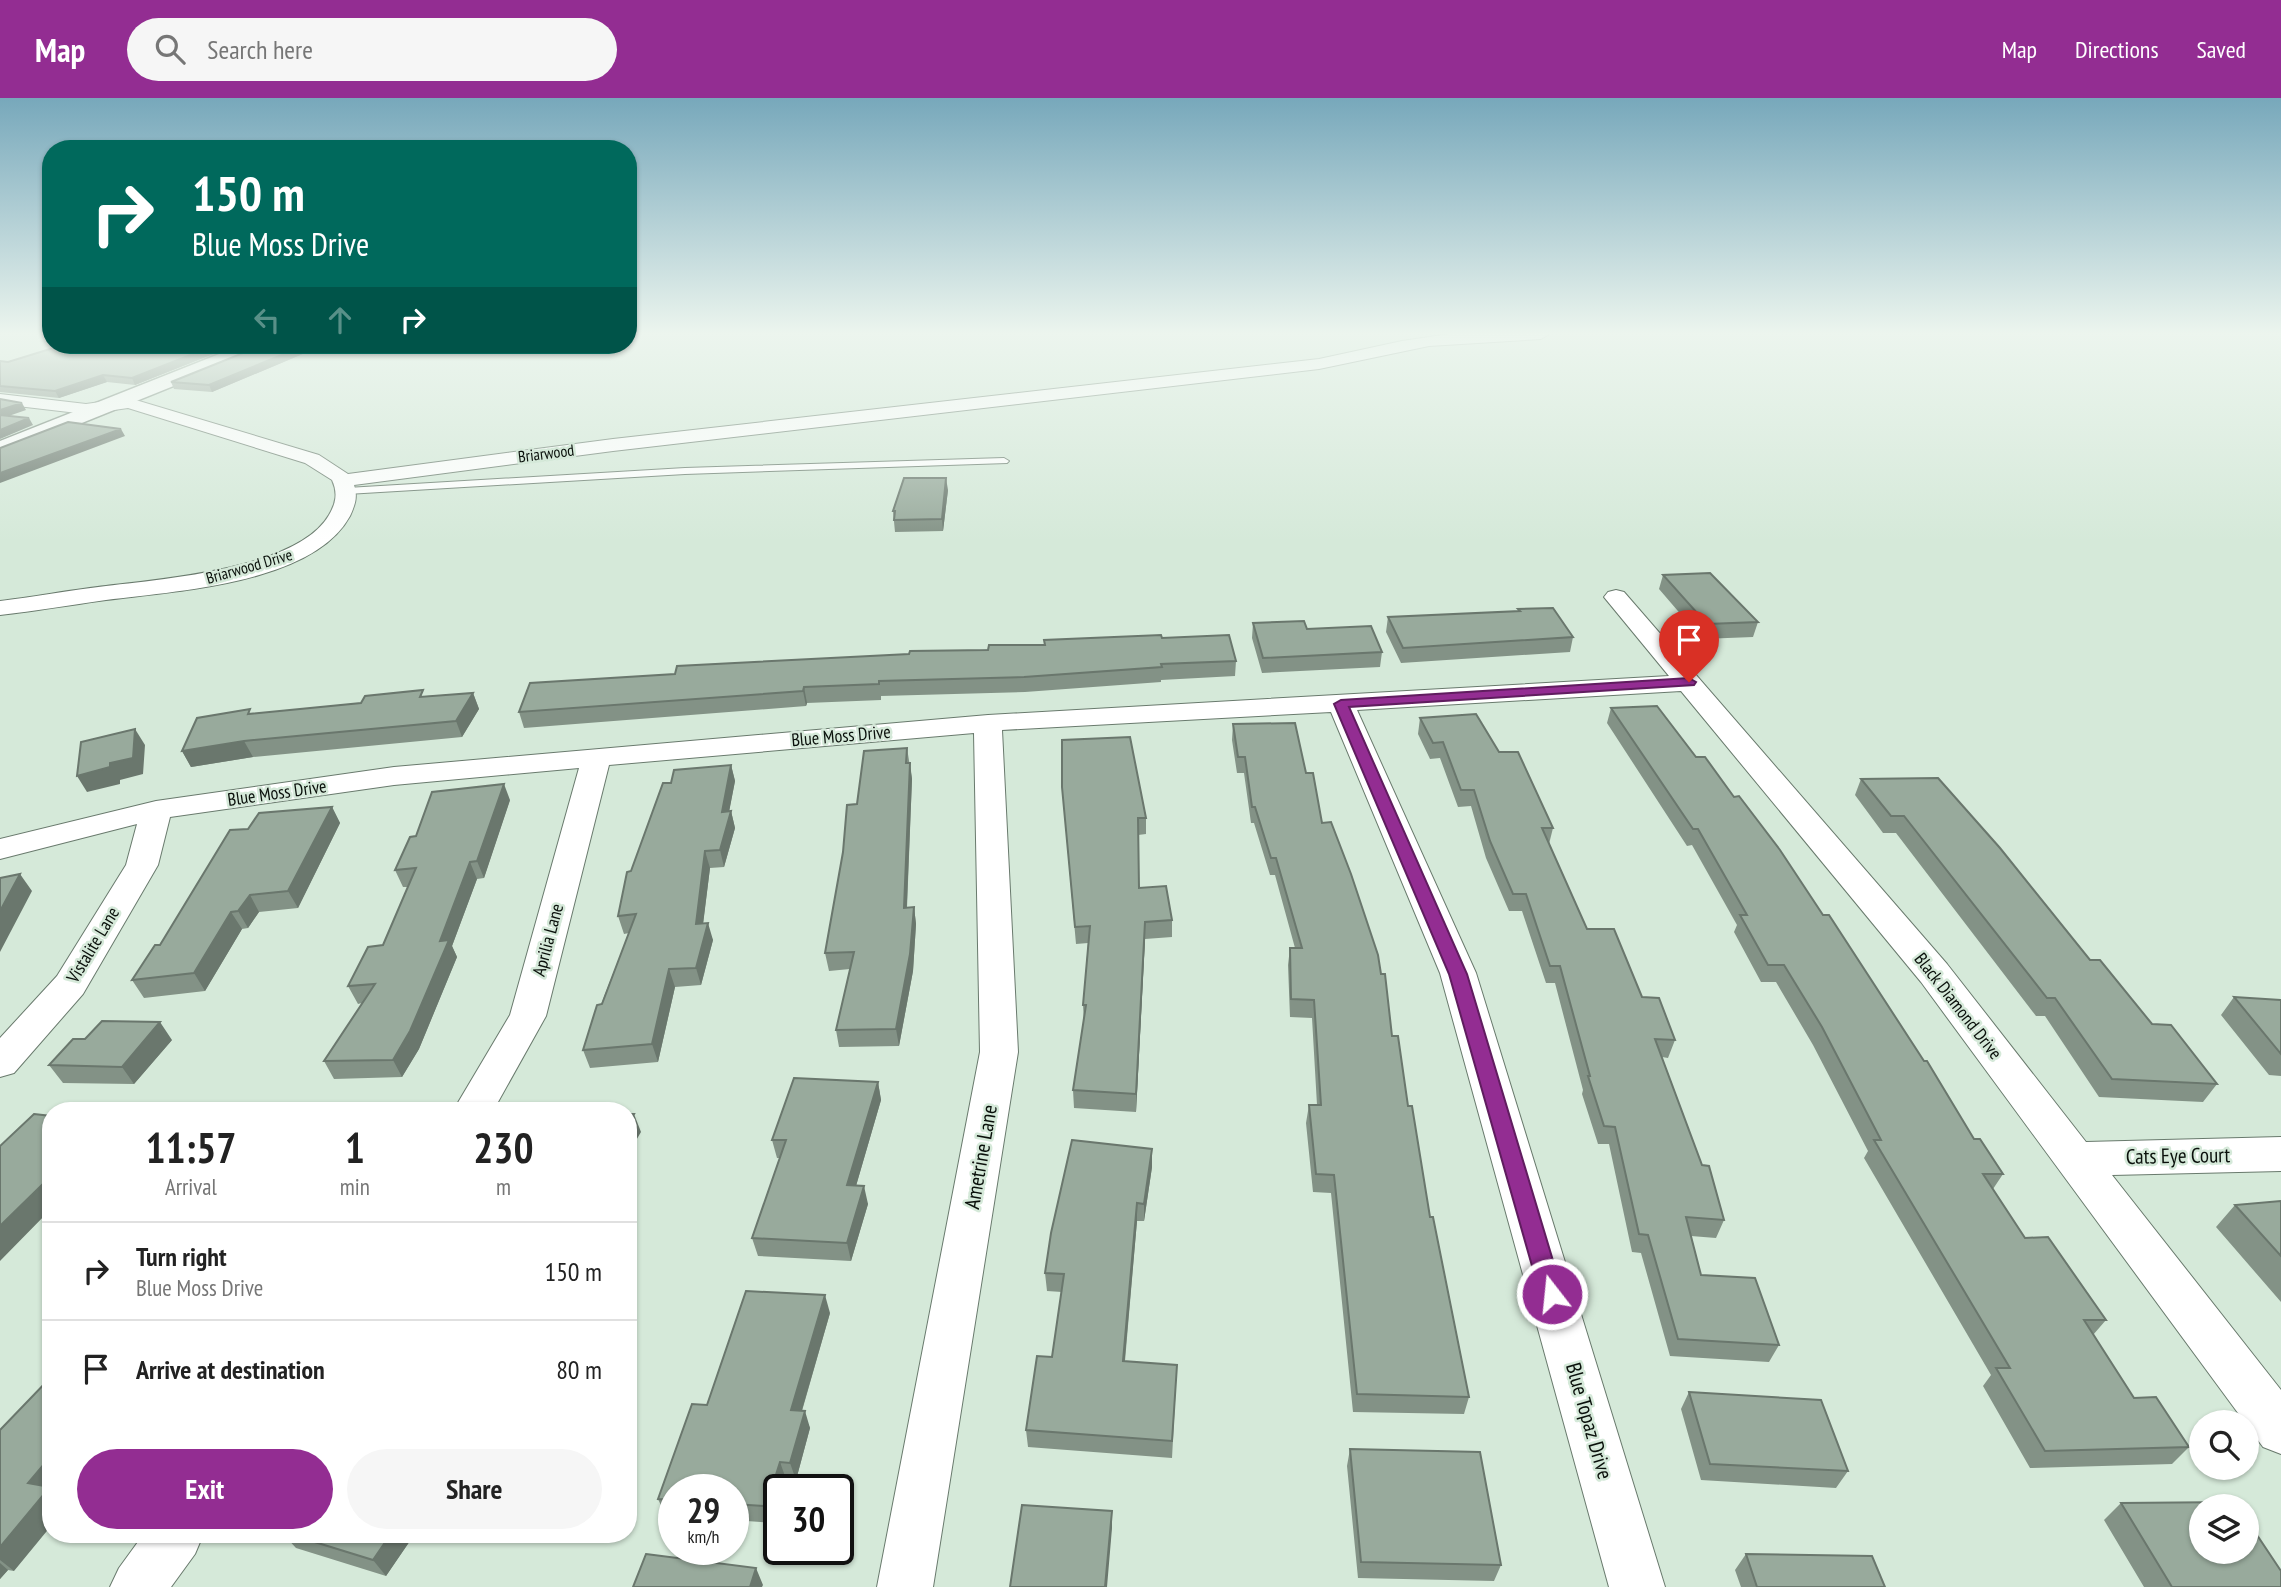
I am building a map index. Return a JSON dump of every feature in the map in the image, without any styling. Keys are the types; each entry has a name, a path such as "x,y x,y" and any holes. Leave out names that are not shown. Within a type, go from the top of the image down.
{"street":[{"path":"30,402 86,409 126,402"},
{"path":"0,449 116,402"},
{"path":"131,402 312,459 335,471 345,486"},
{"name":"Briarwood","path":"345,486 600,446 982,402"},
{"name":"Briarwood Drive","path":"0,608 194,581 271,562 319,539 343,514 345,486"},
{"name":"Black Diamond Drive","path":"1616,597 1934,973 2281,1430"},
{"name":"Blue Moss Drive","path":"0,849 156,810 394,776 988,723 1689,682"},
{"name":"Blue Topaz Drive","path":"1341,704 1458,974 1637,1587"},
{"name":"Ametrine Lane","path":"905,1587 999,1052 988,723"},
{"name":"Aprilia Lane","path":"477,1102 528,1016 596,758"},
{"name":"Vistalite Lane","path":"0,1063 70,985 142,864 156,810"},
{"name":"Cats Eye Court","path":"2076,1159 2281,1154"},
{"path":"138,1587 170,1543"}],"lane":[{"path":"345,486 1004,461"}],"building":[{"path":"0,402 22,403 0,410"},
{"path":"0,415 29,418 0,430"},
{"path":"68,422 121,429 0,473 0,448"},
{"path":"904,478 946,478 942,519 894,520 893,511"},
{"path":"1710,573 1758,622 1707,624 1663,575"},
{"path":"1553,608 1573,637 1403,648 1388,617 1520,611 1518,609"},
{"path":"1304,621 1307,629 1371,626 1382,652 1263,658 1253,623"},
{"path":"1161,635 1162,638 1229,635 1236,661 1161,664 1162,667 1024,677 879,681 879,684 804,687 803,691 519,712 530,683 675,674 677,666 909,654 910,651 988,650 989,645 1045,645 1044,640"},
{"path":"423,690 420,697 473,693 456,721 244,741 182,751 197,718 250,709 248,714 361,703 365,696"},
{"path":"1657,706 1696,757 1705,757 1734,797 1739,796 1780,850 1823,915 1829,915 1924,1061 1927,1061 1974,1139 1980,1139 2003,1174 1983,1174 2025,1238 2048,1237 2106,1320 2084,1320 2134,1398 2156,1397 2189,1447 2045,1451 1996,1368 2010,1368 1874,1140 1881,1140 1822,1027 1784,965 1768,965 1740,915 1747,915 1698,829 1693,829 1611,708"},
{"path":"1476,714 1499,752 1518,752 1553,828 1542,828 1587,929 1614,929 1642,997 1659,998 1675,1040 1655,1039 1702,1165 1709,1166 1724,1220 1686,1217 1701,1275 1755,1278 1779,1345 1678,1339 1648,1235 1639,1234 1615,1127 1604,1126 1588,1076 1560,966 1550,966 1526,894 1513,894 1490,841 1474,790 1461,790 1443,742 1433,743 1420,718"},
{"path":"1295,723 1306,773 1313,773 1322,823 1331,822 1378,955 1381,974 1385,974 1392,1036 1398,1036 1408,1106 1412,1106 1430,1217 1433,1217 1469,1397 1357,1394 1334,1175 1316,1174 1309,1105 1321,1105 1314,1000 1291,999 1290,948 1302,948 1276,858 1271,858 1255,807 1252,807 1245,757 1238,757 1233,724"},
{"path":"135,729 133,758 110,763 110,767 77,776 81,742"},
{"path":"1130,737 1146,818 1138,818 1139,888 1166,886 1172,920 1145,922 1136,1094 1073,1090 1086,1005 1083,1005 1090,926 1075,927 1062,787 1062,740"},
{"path":"907,748 906,763 910,763 904,908 914,907 910,954 896,1029 836,1030 854,952 825,953 843,852 847,805 857,804 864,751"},
{"path":"731,765 722,812 731,811 720,850 705,851 696,924 708,923 696,968 669,969 652,1044 583,1050 597,1005 602,1004 636,914 618,916 627,872 631,871 663,783 671,783 674,770"},
{"path":"1938,778 2000,848 2090,960 2100,960 2152,1024 2171,1025 2217,1084 2112,1079 2055,998 2047,998 1904,816 1891,816 1861,779"},
{"path":"504,784 477,861 470,862 440,941 449,940 410,1031 393,1060 324,1061 375,984 348,986 368,947 383,945 416,868 395,870 410,837 416,836 432,792"},
{"path":"332,807 288,891 250,895 238,911 231,912 194,973 132,980 155,945 160,945 230,830 248,829 259,813"},
{"path":"20,874 0,911 0,878"},
{"path":"2234,997 2281,1000 2281,1054"},
{"path":"102,1021 160,1022 122,1067 49,1065 73,1039 85,1039"},
{"path":"794,1078 878,1082 847,1185 864,1186 847,1243 752,1238 786,1140 772,1140"},
{"path":"34,1114 42,1115 42,1185 0,1226 0,1146"},
{"path":"1072,1140 1152,1149 1144,1204 1137,1203 1123,1361 1177,1365 1172,1441 1026,1430 1037,1356 1052,1357 1064,1274 1045,1273"},
{"path":"2281,1201 2281,1256 2235,1205"},
{"path":"746,1291 825,1295 791,1410 805,1411 790,1463 780,1462 776,1474 763,1474 763,1506 749,1505 749,1474 667,1474 692,1404 707,1405"},
{"path":"42,1386 42,1467 28,1483 42,1486 42,1497 0,1547 0,1430"},
{"path":"1689,1392 1821,1400 1848,1471 1710,1464"},
{"path":"1350,1449 1480,1452 1501,1565 1361,1562"},
{"path":"2189,1502 2189,1564 2259,1564 2259,1538 2281,1571 2281,1587 2172,1587 2121,1503"},
{"path":"1022,1505 1112,1511 1105,1587 1010,1587"},
{"path":"318,1543 385,1543 373,1560"},
{"path":"646,1554 658,1556 658,1565 732,1565 756,1568 750,1587 633,1587"},
{"path":"1746,1554 1872,1556 1885,1587 1757,1587"}],"route":[{"path":"1552,1294 1458,974 1341,704 1689,682"}]}
